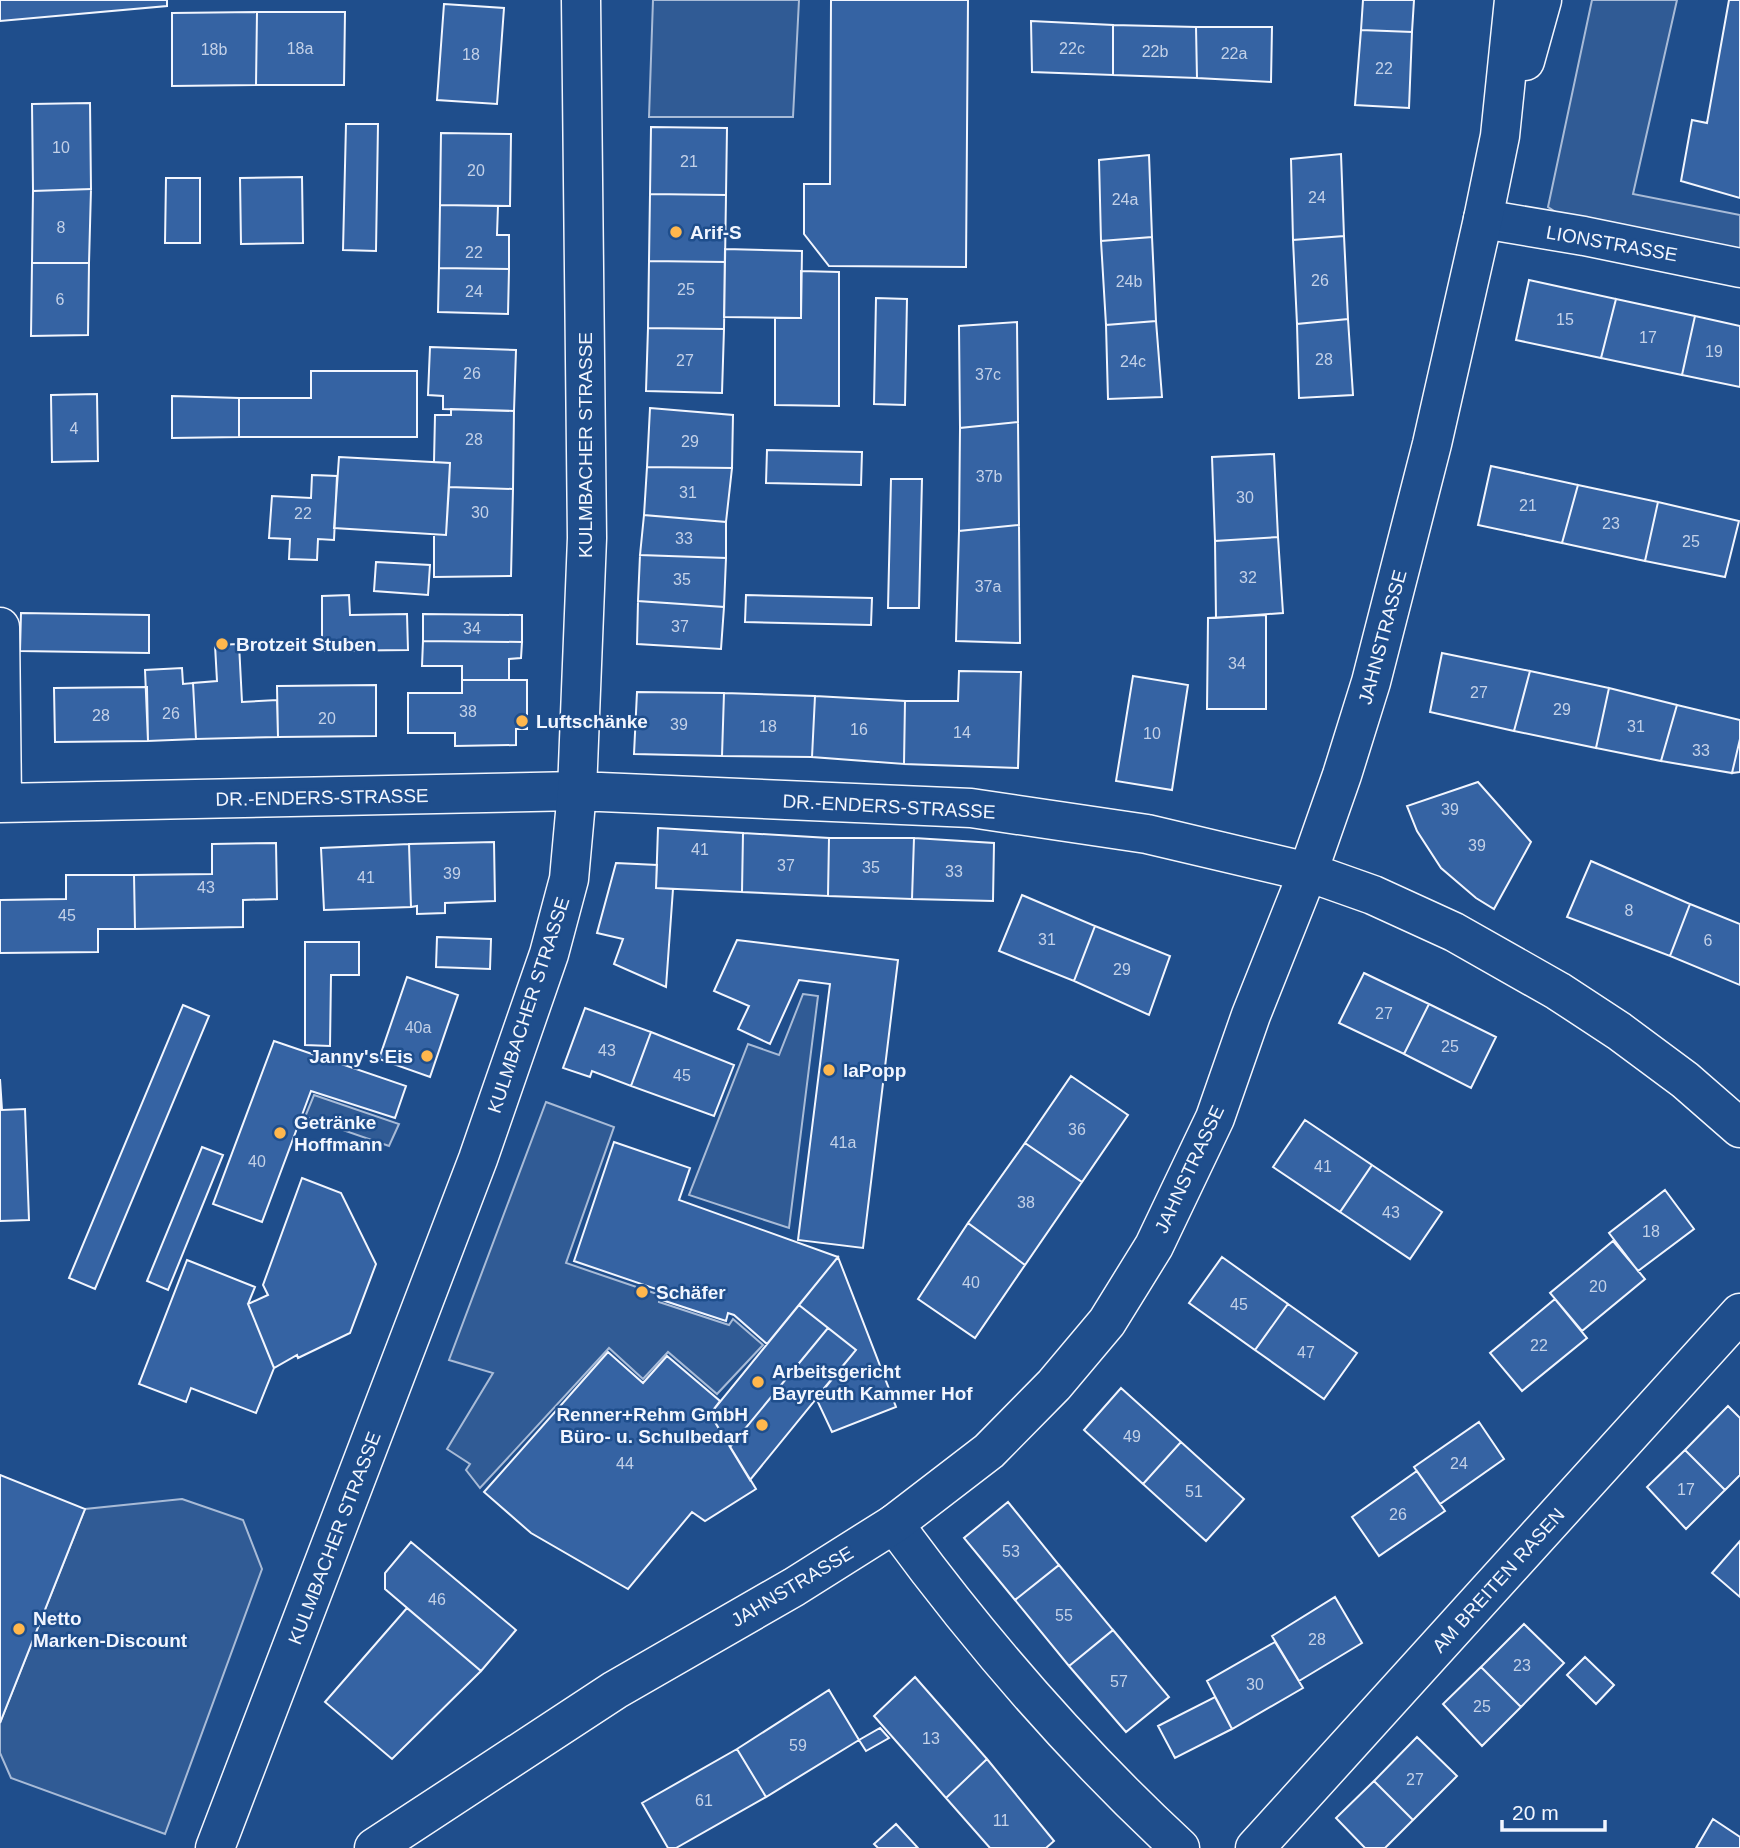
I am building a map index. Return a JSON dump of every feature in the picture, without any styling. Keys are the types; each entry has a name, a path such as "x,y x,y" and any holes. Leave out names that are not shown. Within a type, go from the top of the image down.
{"main road":[{"name":"JAHNSTRASSE","path":"1500,136 1514,0"},
{"name":"JAHNSTRASSE","path":"374,1848 615,1690 794,1587 894,1524 989,1451 1054,1385 1107,1322 1154,1245 1215,1118 1342,775 1371,682 1432,444 1500,136 1542,0"},
{"name":"KULMBACHER STRASSE","path":"215,1848 478,1158 544,968 569,879 577,791 587,538 583,10"},
{"name":"LIONSTRASSE","path":"1483,219 1584,236 1740,268"},
{"path":"0,627 1,803"},
{"name":"DR.-ENDERS-STRASSE","path":"1,803 577,791 971,808 1147,834 1308,872 1373,894 1454,932 1546,984 1619,1031 1685,1080 1740,1128"},
{"name":"AM BREITEN RASEN","path":"1255,1848 1740,1313"},
{"path":"894,1524 1021,1686 1138,1809 1181,1848"},
{"path":"388,1848 479,1779"}],"shaded area":[{"path":"653,0 799,0 793,117 649,117"},
{"path":"1592,0 1677,0 1633,194 1740,215 1740,255 1565,218 1548,207"},
{"path":"803,994 818,996 789,1228 689,1195 748,1044 779,1055"},
{"path":"314,1095 399,1124 389,1146 305,1117"},
{"path":"546,1102 614,1127 566,1263 660,1295 659,1302 729,1325 733,1319 763,1345 717,1394 668,1352 643,1379 609,1348 480,1488 466,1470 470,1464 447,1449 493,1373 449,1360"},
{"path":"182,1499 243,1520 262,1569 165,1834 11,1778 0,1753 0,1723 85,1509"}],"building":[{"path":"0,0 167,0 167,6 0,21"},
{"path":"831,0 968,0 966,267 829,266 804,234 804,184 830,184"},
{"path":"1363,0 1414,0 1412,32 1361,30"},
{"path":"1729,0 1740,0 1740,198 1681,181 1692,120 1707,123"},
{"path":"444,4 504,8 497,104 437,100"},
{"path":"257,12 256,85 172,86 172,13"},
{"path":"257,12 345,12 344,85 256,85"},
{"path":"1031,21 1113,25 1113,75 1032,72"},
{"path":"1113,25 1196,27 1197,78 1113,75"},
{"path":"1196,27 1272,27 1271,82 1197,78"},
{"path":"1361,30 1412,32 1409,108 1355,105"},
{"path":"90,103 91,189 33,191 32,104"},
{"path":"346,124 378,124 376,251 343,250"},
{"path":"651,127 727,128 726,195 650,194"},
{"path":"441,133 511,134 510,206 440,205"},
{"path":"1341,154 1344,236 1293,240 1291,159"},
{"path":"1149,155 1152,237 1101,241 1099,160"},
{"path":"302,177 303,243 241,244 240,178"},
{"path":"166,178 200,178 200,243 165,243"},
{"path":"91,189 89,263 32,263 33,191"},
{"path":"650,194 726,195 725,262 649,261"},
{"path":"440,205 498,206 497,235 509,235 509,269 439,268"},
{"path":"1344,236 1348,319 1297,324 1293,240"},
{"path":"1152,237 1156,321 1106,325 1101,241"},
{"path":"725,249 802,251 801,318 724,317"},
{"path":"649,261 725,262 724,329 648,328"},
{"path":"32,263 89,263 88,335 31,336"},
{"path":"439,268 509,269 508,314 438,312"},
{"path":"801,271 839,272 839,406 775,405 775,318 801,318"},
{"path":"1529,280 1616,299 1601,358 1516,340"},
{"path":"876,298 907,299 905,405 874,404"},
{"path":"1616,299 1695,316 1682,375 1601,358"},
{"path":"1695,316 1740,326 1740,387 1682,375"},
{"path":"1348,319 1353,395 1299,398 1297,324"},
{"path":"1156,321 1162,397 1108,399 1106,325"},
{"path":"1017,322 1018,422 960,428 959,326"},
{"path":"648,328 724,329 722,393 646,391"},
{"path":"430,347 516,350 514,411 443,409 443,396 428,395"},
{"path":"311,371 417,371 417,437 239,437 239,398 311,398"},
{"path":"97,394 98,461 52,462 51,395"},
{"path":"172,396 239,398 239,437 172,438"},
{"path":"650,408 733,415 732,468 647,467"},
{"path":"451,409 514,411 513,489 449,487 450,463 434,462 435,415 451,415"},
{"path":"1018,422 1019,525 959,531 960,428"},
{"path":"767,450 862,452 861,485 766,483"},
{"path":"1274,454 1278,537 1215,541 1212,457"},
{"path":"339,457 450,463 446,535 334,528"},
{"path":"1491,466 1578,485 1562,543 1478,525"},
{"path":"647,467 732,468 726,522 644,515"},
{"path":"312,475 337,476 334,540 318,539 317,560 289,559 290,539 269,538 272,496 311,498"},
{"path":"891,479 922,479 919,608 888,608"},
{"path":"1578,485 1658,502 1645,561 1562,543"},
{"path":"449,487 513,489 511,576 434,577 434,535 446,535"},
{"path":"1658,502 1739,521 1725,577 1645,561"},
{"path":"644,515 726,522 726,558 640,555"},
{"path":"1019,525 1020,643 956,641 959,531"},
{"path":"1278,537 1283,613 1216,618 1215,541"},
{"path":"640,555 726,558 724,607 638,601"},
{"path":"376,562 430,565 428,595 374,591"},
{"path":"349,595 350,615 407,614 408,650 322,651 322,596"},
{"path":"746,595 872,598 871,625 745,622"},
{"path":"638,601 724,607 721,649 637,644"},
{"path":"21,613 149,615 149,653 20,651"},
{"path":"423,614 522,615 522,642 423,641"},
{"path":"1266,615 1266,709 1207,709 1208,618"},
{"path":"423,641 522,642 521,658 509,659 509,680 462,680 462,666 422,666"},
{"path":"239,644 242,702 277,700 278,737 196,739 193,683 217,681 215,645"},
{"path":"1442,653 1530,671 1514,731 1430,712"},
{"path":"182,668 183,684 193,683 196,739 148,741 145,670"},
{"path":"959,671 1021,672 1018,768 904,764 905,701 958,701"},
{"path":"1530,671 1609,688 1596,748 1514,731"},
{"path":"1133,676 1188,685 1172,790 1116,781"},
{"path":"462,680 527,680 527,729 516,729 516,745 455,746 455,733 408,733 408,693 462,693"},
{"path":"376,685 376,736 278,737 277,686"},
{"path":"147,687 148,741 55,742 54,688"},
{"path":"1609,688 1677,705 1661,761 1596,748"},
{"path":"637,692 724,693 722,756 634,754"},
{"path":"724,693 815,696 812,757 722,756"},
{"path":"815,696 905,701 904,764 812,757"},
{"path":"1677,705 1740,720 1740,739 1732,773 1661,761"},
{"path":"1740,739 1740,772 1732,773"},
{"path":"1478,782 1531,842 1494,909 1476,898 1441,868 1417,831 1407,806"},
{"path":"658,828 743,833 742,892 656,888"},
{"path":"743,833 829,838 828,896 742,892"},
{"path":"829,838 914,838 912,899 828,896"},
{"path":"914,838 994,843 993,901 912,899"},
{"path":"494,842 495,901 445,903 445,913 417,914 417,906 411,907 409,844"},
{"path":"276,843 277,899 243,900 243,927 135,929 134,875 212,874 212,844"},
{"path":"409,844 411,907 324,910 321,848"},
{"path":"1591,861 1690,904 1670,956 1567,917"},
{"path":"616,863 657,865 656,888 673,889 666,987 614,964 623,939 597,933"},
{"path":"66,875 134,875 135,929 98,929 98,952 0,953 0,900 66,899"},
{"path":"1022,895 1095,926 1074,981 999,951"},
{"path":"1690,904 1740,924 1740,985 1670,956"},
{"path":"1095,926 1170,956 1149,1015 1074,981"},
{"path":"437,937 491,939 490,969 436,967"},
{"path":"737,940 898,960 863,1248 798,1240 830,984 799,980 770,1044 738,1029 749,1006 714,991"},
{"path":"305,942 359,942 359,975 331,975 330,1046 305,1045"},
{"path":"1364,973 1429,1004 1404,1054 1339,1023"},
{"path":"407,977 458,995 430,1077 379,1059"},
{"path":"1429,1004 1496,1037 1471,1088 1404,1054"},
{"path":"183,1005 209,1016 95,1289 69,1278"},
{"path":"585,1008 651,1032 631,1086 592,1071 590,1077 563,1068"},
{"path":"651,1032 734,1065 714,1116 631,1086"},
{"path":"274,1041 406,1086 395,1118 311,1091 262,1222 213,1204"},
{"path":"1071,1076 1128,1115 1082,1182 1025,1143"},
{"path":"0,1079 2,1110 25,1109 29,1220 0,1221"},
{"path":"1305,1120 1372,1165 1340,1212 1273,1167"},
{"path":"614,1142 690,1168 679,1200 838,1257 767,1344 734,1315 728,1313 726,1321 662,1300 665,1292 574,1261"},
{"path":"1025,1143 1082,1182 1025,1265 968,1223"},
{"path":"202,1147 223,1155 168,1290 147,1281"},
{"path":"1372,1165 1442,1212 1410,1259 1340,1212"},
{"path":"302,1178 341,1193 376,1264 350,1333 298,1358 297,1355 274,1368 248,1304 268,1295 263,1285"},
{"path":"1665,1190 1694,1229 1638,1271 1609,1233"},
{"path":"968,1223 1025,1265 975,1338 918,1299"},
{"path":"1613,1241 1645,1279 1582,1331 1550,1293"},
{"path":"838,1257 896,1407 832,1432 816,1398 856,1350 799,1305"},
{"path":"1222,1257 1288,1304 1255,1350 1189,1303"},
{"path":"187,1260 255,1287 248,1304 274,1368 256,1413 191,1388 186,1402 139,1384"},
{"path":"1555,1299 1587,1338 1522,1391 1490,1353"},
{"path":"1288,1304 1357,1353 1324,1399 1255,1350"},
{"path":"799,1305 828,1328 730,1447 710,1414"},
{"path":"828,1328 856,1350 750,1480 730,1447"},
{"path":"608,1352 643,1383 667,1356 720,1401 710,1414 756,1489 705,1521 692,1512 628,1589 531,1533 484,1492"},
{"path":"1121,1388 1181,1442 1143,1484 1084,1430"},
{"path":"1728,1406 1740,1418 1740,1475 1725,1490 1685,1450"},
{"path":"1479,1422 1504,1459 1440,1504 1414,1467"},
{"path":"1181,1442 1244,1499 1206,1541 1143,1484"},
{"path":"1685,1450 1725,1490 1686,1529 1647,1487"},
{"path":"1417,1471 1445,1511 1379,1556 1352,1517"},
{"name":"Netto Marken-Discount","path":"0,1475 85,1509 0,1723"},
{"path":"1008,1502 1059,1565 1015,1600 964,1538"},
{"path":"1740,1541 1740,1597 1712,1573"},
{"path":"411,1542 516,1630 481,1671 385,1589 385,1573"},
{"path":"1059,1565 1113,1630 1069,1666 1015,1600"},
{"path":"1335,1597 1362,1643 1299,1681 1272,1636"},
{"path":"407,1608 481,1671 392,1759 325,1702"},
{"path":"1524,1624 1564,1663 1521,1707 1481,1667"},
{"path":"1113,1630 1169,1697 1126,1732 1069,1666"},
{"path":"1275,1642 1303,1688 1232,1729 1207,1681"},
{"path":"1585,1657 1614,1685 1596,1704 1567,1675"},
{"path":"1481,1667 1521,1707 1482,1746 1443,1704"},
{"path":"915,1677 987,1759 946,1798 874,1716"},
{"path":"829,1690 859,1740 766,1797 737,1749"},
{"path":"1215,1697 1232,1729 1175,1758 1158,1726"},
{"path":"880,1728 889,1738 866,1751 859,1740"},
{"path":"1417,1737 1457,1776 1413,1820 1374,1781"},
{"path":"737,1749 766,1797 676,1848 668,1848 642,1803"},
{"path":"987,1759 1054,1841 1046,1848 990,1848 946,1798"},
{"path":"1374,1781 1413,1820 1385,1848 1365,1848 1336,1818"},
{"path":"1713,1819 1740,1837 1740,1848 1696,1848"},
{"path":"896,1824 918,1848 878,1848 874,1844"}],"place":[{"name":"Arif-S","path":"676,232"},
{"name":"Brotzeit Stuben","path":"222,644"},
{"name":"Luftschänke","path":"522,721"},
{"name":"Janny's Eis","path":"427,1056"},
{"name":"laPopp","path":"829,1070"},
{"name":"Getränke Hoffmann","path":"280,1133"},
{"name":"Schäfer","path":"642,1292"},
{"name":"Arbeitsgericht Bayreuth Kammer Hof","path":"758,1382"},
{"name":"Renner+Rehm GmbH Büro- u. Schulbedarf","path":"762,1425"},
{"name":"Netto Marken-Discount","path":"19,1629"}]}
